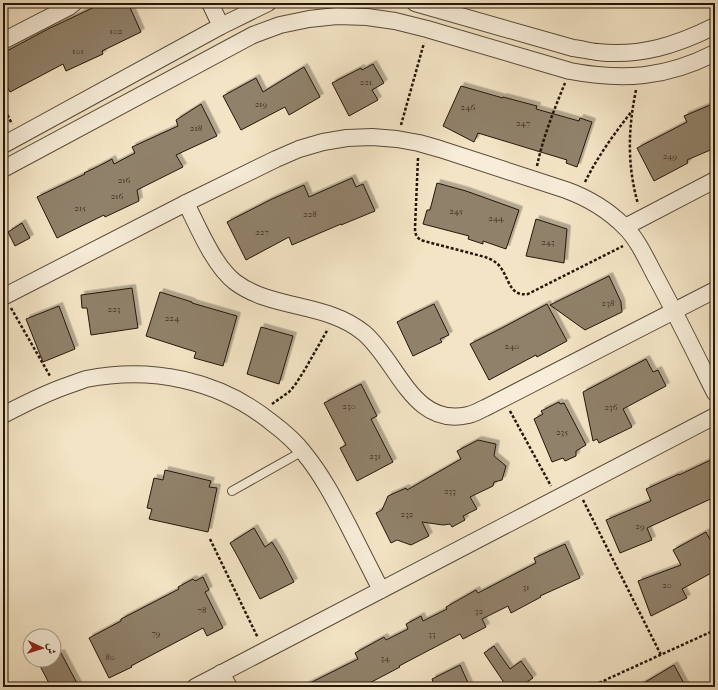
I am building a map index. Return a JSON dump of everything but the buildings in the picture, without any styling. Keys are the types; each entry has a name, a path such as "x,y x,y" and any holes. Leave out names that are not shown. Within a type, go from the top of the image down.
{"street":[{"path":"4,39 69,7 74,3"},
{"path":"210,3 221,26"},
{"path":"3,145 221,26 242,8 268,3"},
{"path":"415,3 573,48 598,52 623,53 647,50 672,45 713,31"},
{"path":"3,169 253,35 280,25 309,19 338,16 367,17 395,21 428,29 570,71 591,75 615,77 638,76 661,72 684,66 715,53"},
{"path":"86,99 97,118"},
{"path":"4,297 186,203 299,149 323,142 347,138 372,137 397,139 419,143 578,194 611,214 636,240 715,393"},
{"path":"625,227 715,180"},
{"path":"186,203 222,268 235,281 250,292 336,316 350,323 363,332 374,343 421,405 432,412 444,416 457,417 470,415 715,290"},
{"path":"3,415 58,389 85,380 117,374 150,374 182,379 209,387 236,398 283,430 303,451 332,494 381,590"},
{"path":"195,687 225,680 265,651 715,416"}],"lane":[{"path":"232,491 303,451"}],"path":[{"path":"397,139 428,29"},
{"path":"534,180 541,147 552,114 570,71"},
{"path":"638,76 629,138 630,165 634,192 642,218"},
{"path":"3,106 19,137"},
{"path":"578,194 593,165 608,142 632,111"},
{"path":"419,143 414,228 416,237 420,240 491,259 501,268 513,290 517,294 528,294 636,240"},
{"path":"4,297 58,389"},
{"path":"260,413 295,386 336,316"},
{"path":"503,399 558,498"},
{"path":"577,489 662,654"},
{"path":"210,539 265,651"},
{"path":"590,687 715,630"}]}
